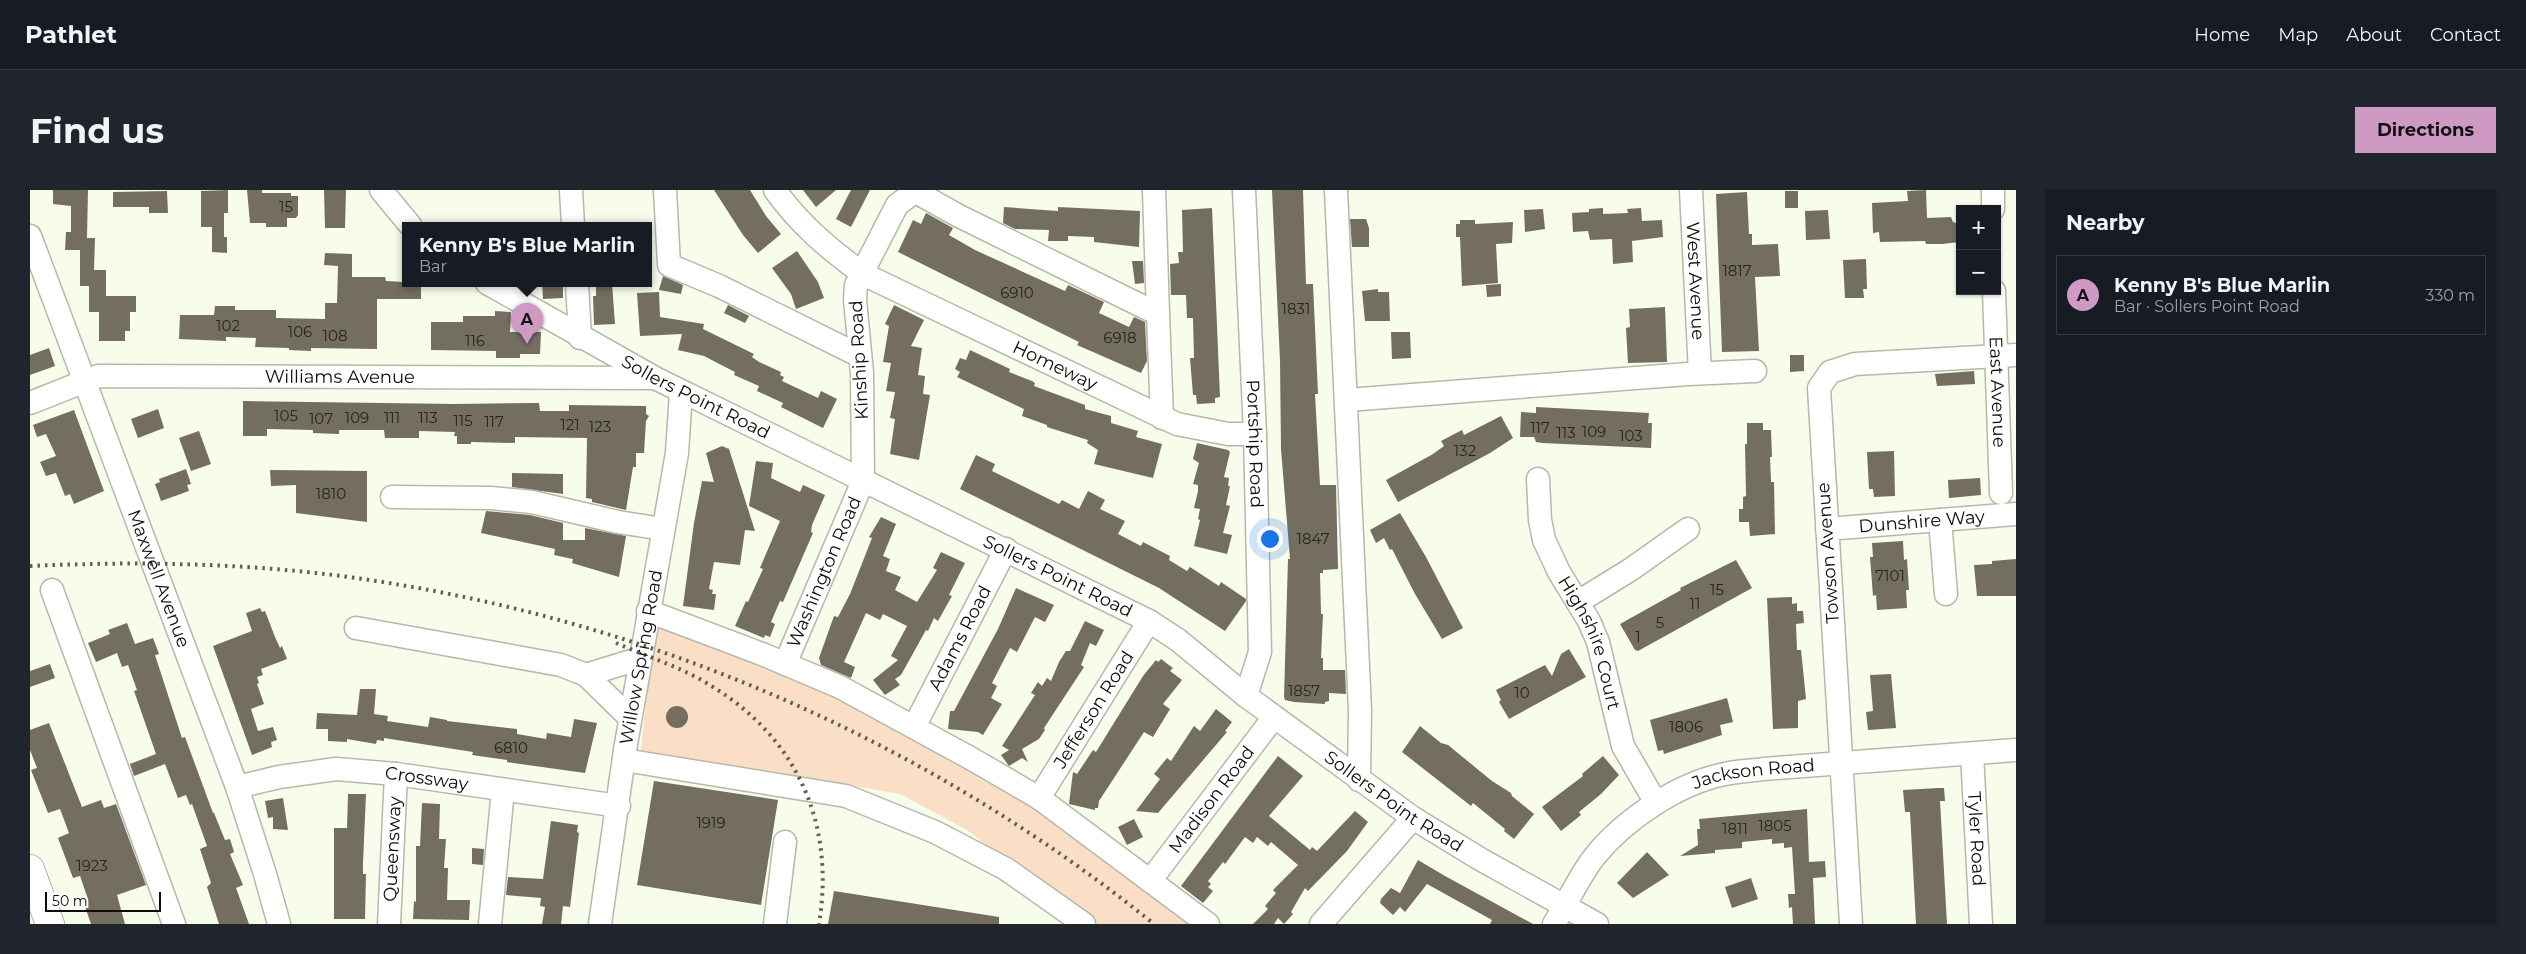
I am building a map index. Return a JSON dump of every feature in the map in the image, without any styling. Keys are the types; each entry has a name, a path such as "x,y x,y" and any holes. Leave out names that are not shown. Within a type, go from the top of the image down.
{"main road":[{"path":"30,869 50,924"}],"street":[{"path":"381,190 408,222"},
{"path":"571,190 574,222"},
{"path":"665,190 669,265 719,286 860,356"},
{"path":"775,190 808,230 830,250 863,274"},
{"path":"1154,190 1162,418"},
{"name":"Portship Road","path":"1244,190 1255,434 1260,652 1246,696"},
{"path":"1336,190 1360,710 1359,780"},
{"name":"West Avenue","path":"1691,190 1700,373"},
{"path":"1993,190 1993,205"},
{"path":"904,194 959,216 1158,314"},
{"name":"Kinship Road","path":"863,480 860,356 855,300 856,285 904,194"},
{"name":"Maxwell Avenue","path":"30,236 237,787 266,874 278,924"},
{"name":"Homeway","path":"863,274 1162,418 1178,424 1228,434 1255,434"},
{"name":"Sollers Point Road","path":"494,287 580,338 681,392 1006,549 1149,621 1178,640 1274,717 1413,818 1480,859 1560,915 1597,924"},
{"path":"577,287 580,338"},
{"name":"East Avenue","path":"1995,295 2006,355 2007,428 2001,493"},
{"name":"Towson Avenue","path":"1851,924 1819,388 1830,372 1855,364 2006,355"},
{"path":"1347,400 1700,373 1755,371"},
{"name":"Williams Avenue","path":"30,403 98,376 655,378"},
{"name":"Willow Spring Road","path":"600,924 619,806 630,718 677,453 681,392"},
{"name":"Highshire Court","path":"1538,479 1540,520 1544,540 1556,567 1578,602 1598,642 1623,746 1656,803"},
{"name":"Washington Road","path":"785,664 863,480"},
{"path":"392,497 491,498 532,502 618,522 663,529"},
{"name":"Dunshire Way","path":"1827,529 2016,514"},
{"path":"1940,520 1946,594"},
{"path":"1578,602 1630,570 1688,529"},
{"name":"Adams Road","path":"914,727 1006,549"},
{"path":"52,590 174,924"},
{"path":"648,611 840,687 914,727 1039,798 1208,924"},
{"name":"Jefferson Road","path":"1039,798 1149,621"},
{"path":"356,628 561,665 586,675 630,718"},
{"path":"586,675 641,658"},
{"name":"Madison Road","path":"1150,881 1274,717"},
{"name":"Jackson Road","path":"1560,915 1595,856 1626,826 1656,803 1686,787 1724,774 2016,750"},
{"name":"Tyler Road","path":"1972,754 1981,924"},
{"path":"624,760 846,796 935,832 1006,869 1084,924"},
{"name":"Crossway","path":"237,787 309,771 336,769 396,774 619,806"},
{"name":"Queensway","path":"389,924 396,774"},
{"path":"490,924 503,790"},
{"path":"1321,924 1413,818"},
{"path":"775,924 785,842"}],"shaded area":[{"path":"655,616 744,649 1014,785 1201,924 1088,924 967,830 900,794 641,750"}],"building":[{"path":"53,190 88,190 87,238 95,238 94,270 106,270 106,296 136,296 136,312 130,312 130,331 125,331 125,341 99,341 99,312 89,312 89,286 80,286 80,250 65,250 66,232 71,232 71,206 53,204"},
{"path":"228,190 228,213 224,213 224,237 227,237 227,253 212,252 212,227 201,227 201,191"},
{"path":"247,190 262,190 262,193 291,193 291,196 298,196 298,215 296,218 287,218 287,227 266,227 266,223 250,223"},
{"path":"324,190 346,190 345,228 325,228"},
{"path":"714,190 750,190 766,216 781,234 758,253 743,235"},
{"path":"803,190 836,190 816,207"},
{"path":"851,190 870,190 851,227 836,219"},
{"path":"1272,190 1303,190 1306,284 1313,284 1318,394 1315,394 1320,485 1336,485 1338,569 1323,570 1323,573 1320,573 1321,614 1323,614 1321,658 1323,658 1323,670 1345,670 1346,694 1329,693 1329,701 1325,702 1325,704 1294,702 1285,700 1284,697 1288,559 1290,559 1281,449 1280,360"},
{"path":"1926,190 1927,218 1951,217 1953,222 1956,223 1956,242 1926,244 1925,241 1880,242 1879,232 1873,233 1872,203 1908,201 1907,191"},
{"path":"167,191 168,213 149,213 149,207 113,207 113,192"},
{"path":"1785,191 1798,191 1798,208 1785,208"},
{"path":"1747,192 1749,234 1752,234 1752,245 1778,244 1780,276 1755,277 1759,351 1722,352 1716,194"},
{"path":"1004,207 1058,211 1058,207 1140,211 1139,247 1094,242 1094,237 1068,236 1068,241 1048,241 1049,230 1015,229 1003,223"},
{"path":"1212,208 1220,397 1215,398 1215,403 1197,404 1196,395 1193,395 1190,358 1194,358 1193,318 1187,318 1186,295 1171,295 1170,264 1179,263 1178,252 1183,252 1182,210"},
{"path":"1603,208 1603,214 1628,213 1627,209 1641,208 1642,221 1662,220 1663,237 1632,241 1633,262 1613,264 1612,239 1590,240 1588,231 1573,232 1572,213 1589,212 1589,209"},
{"path":"1543,209 1545,229 1525,232 1524,210"},
{"path":"1828,210 1830,239 1806,240 1805,211"},
{"path":"926,213 953,228 949,235 975,250 1065,291 1068,285 1104,302 1099,313 1129,327 1134,317 1145,322 1147,361 1141,373 1077,345 1079,342 898,252 913,220 921,224"},
{"path":"1350,219 1366,219 1369,228 1369,247 1352,247"},
{"path":"1460,220 1475,220 1475,224 1513,222 1512,243 1496,244 1498,283 1462,286 1460,237 1456,237 1456,224 1460,224"},
{"path":"797,251 818,282 824,298 796,309 791,294 772,268"},
{"path":"325,253 352,254 352,277 385,277 386,281 402,282 402,287 421,287 421,299 377,299 377,349 311,348 311,351 289,350 289,348 255,347 256,338 226,337 226,341 179,339 180,315 214,315 215,306 235,306 235,310 276,310 276,318 325,319 325,303 337,303 338,266 324,265"},
{"path":"1866,259 1867,289 1863,289 1864,298 1845,298 1843,260"},
{"path":"1132,261 1143,261 1144,283 1135,284"},
{"path":"663,276 683,285 681,294 659,290"},
{"path":"1501,284 1501,296 1487,297 1486,285"},
{"path":"542,287 563,287 563,298 543,299"},
{"path":"596,287 612,287 615,324 594,325 593,296 596,296"},
{"path":"1378,289 1378,292 1389,292 1390,321 1365,321 1362,291"},
{"path":"659,292 660,317 704,324 703,329 754,354 752,357 759,362 781,372 780,375 784,377 782,381 818,398 821,391 837,399 823,428 781,407 783,403 757,391 759,386 734,375 735,372 704,356 678,350 682,334 640,336 637,293"},
{"path":"728,305 749,316 745,323 724,313"},
{"path":"894,305 924,320 911,346 922,348 918,375 925,376 923,394 930,395 919,460 890,454 895,419 890,418 895,392 886,391 891,363 883,362 889,326 885,324"},
{"path":"1665,307 1667,362 1628,363 1626,328 1630,327 1629,309"},
{"path":"495,311 511,312 510,332 541,332 540,354 520,354 520,358 496,358 496,351 431,350 431,322 463,322 463,316 495,316"},
{"path":"1391,332 1410,332 1411,358 1392,359"},
{"path":"49,348 55,366 30,375 30,355"},
{"path":"970,350 1010,369 1009,372 1032,381 1035,383 1034,386 1085,405 1085,409 1111,416 1111,423 1138,431 1136,437 1162,444 1153,478 1094,464 1098,450 1087,443 1088,440 1047,427 1047,425 1022,416 1024,409 957,377 960,372 955,369 960,358 966,360"},
{"path":"1790,355 1804,355 1804,371 1790,372"},
{"path":"1974,371 1975,384 1937,386 1935,374"},
{"path":"243,401 455,404 539,403 540,411 569,411 569,405 646,406 646,414 649,416 646,421 644,453 636,453 636,467 633,467 626,510 592,502 592,499 586,498 587,438 515,437 515,443 471,442 471,444 457,444 457,436 454,436 455,432 419,431 419,438 385,438 384,430 339,430 339,434 313,433 313,430 267,429 267,436 243,436"},
{"path":"1536,407 1649,413 1648,423 1652,423 1651,448 1542,443 1536,442 1534,437 1520,437 1521,412 1536,413"},
{"path":"158,409 164,428 138,438 131,419"},
{"path":"74,410 104,491 74,504 70,494 65,496 56,473 46,476 40,462 56,456 46,434 37,437 33,425"},
{"path":"1501,416 1513,438 1490,453 1398,502 1386,480 1433,454 1444,446 1441,441 1462,430 1464,435"},
{"path":"1747,423 1763,423 1763,430 1771,430 1772,457 1770,457 1771,482 1774,482 1775,534 1750,536 1749,522 1739,522 1739,509 1743,509 1743,497 1746,496 1745,444 1747,444"},
{"path":"199,431 211,464 191,471 179,438"},
{"path":"1197,443 1230,452 1224,477 1229,478 1228,486 1230,486 1226,505 1230,506 1223,533 1232,535 1227,554 1194,546 1200,520 1198,519 1200,509 1194,508 1198,485 1193,484 1199,463 1193,459"},
{"path":"722,446 729,449 755,531 745,530 740,565 714,562 709,589 713,590 712,594 716,594 714,610 683,606 694,523 702,481 714,482 706,453"},
{"path":"1894,451 1895,496 1874,497 1873,489 1869,489 1867,452"},
{"path":"976,455 995,464 992,471 1059,504 1062,500 1079,509 1088,491 1105,500 1100,509 1125,521 1118,534 1141,546 1143,542 1170,556 1169,560 1187,571 1190,567 1219,586 1221,582 1246,599 1246,601 1225,631 1159,588 960,489"},
{"path":"756,461 773,463 771,478 800,492 803,485 825,495 812,525 811,532 813,533 783,602 780,601 771,622 775,624 770,637 765,635 764,638 735,626 763,569 760,568 780,521 749,506"},
{"path":"186,469 191,484 187,485 189,491 161,501 155,484 160,482 159,479"},
{"path":"270,470 367,471 367,522 296,513 296,485 271,486"},
{"path":"512,473 563,474 563,494 512,487"},
{"path":"1980,478 1981,495 1949,498 1948,480"},
{"path":"486,511 530,515 563,523 563,540 585,540 585,528 626,536 619,577 572,563 573,559 554,555 555,549 481,533"},
{"path":"1400,513 1426,557 1463,628 1442,639 1415,594 1392,549 1390,550 1384,538 1376,543 1370,530"},
{"path":"881,517 896,524 883,556 890,559 886,571 901,577 895,590 917,602 937,570 933,568 941,552 965,563 949,595 952,596 938,621 934,618 901,675 895,679 900,685 885,695 873,680 898,660 891,656 907,626 883,614 880,620 866,613 844,662 855,667 851,678 821,665 819,658 834,616 838,617 850,594 872,538 869,537"},
{"path":"1903,541 1904,560 1907,559 1909,590 1906,590 1907,608 1877,610 1876,595 1873,596 1870,557 1873,557 1872,543"},
{"path":"2016,559 2016,596 1977,596 1974,565 1992,564 1992,561"},
{"path":"1736,560 1752,588 1638,651 1635,650 1620,624 1681,590 1680,588"},
{"path":"1016,588 1054,605 1045,622 1035,617 1017,652 1010,648 992,683 997,686 991,698 1002,704 983,735 978,732 948,729 950,711 954,711 998,629"},
{"path":"1792,597 1792,604 1797,603 1797,611 1803,611 1804,623 1796,624 1797,650 1801,650 1806,699 1798,701 1798,728 1773,729 1767,598"},
{"path":"260,608 262,612 265,611 280,648 282,646 287,659 261,669 263,675 257,677 259,683 257,684 264,704 251,709 258,731 273,727 277,740 271,742 272,747 252,755 213,646 252,631 246,613"},
{"path":"1085,621 1104,630 1096,646 1090,643 1081,665 1084,667 1044,728 1045,730 1039,739 1022,749 1028,762 1022,758 1009,766 1001,755 1009,750 1002,746 1035,695 1031,693 1038,682 1042,686 1047,678 1051,681 1059,662 1066,651 1070,651"},
{"path":"127,623 135,644 153,638 159,654 155,655 182,738 185,737 225,840 230,839 234,852 230,854 243,885 236,888 249,924 219,924 207,887 211,883 200,849 207,846 192,804 190,805 186,795 178,798 165,764 134,776 130,764 156,754 134,691 137,690 128,665 122,667 117,653 96,662 88,643 110,634 108,630"},
{"path":"1569,649 1586,677 1509,719 1499,702 1501,700 1496,690 1545,665 1552,676 1561,654"},
{"path":"1161,659 1173,668 1170,671 1182,680 1163,704 1170,709 1153,737 1144,732 1099,801 1098,808 1095,808 1095,810 1069,804 1073,772 1077,774 1093,750 1096,752 1143,676 1156,660 1158,662"},
{"path":"50,664 55,678 30,687 30,671"},
{"path":"1891,674 1896,728 1868,730 1866,712 1873,711 1870,675"},
{"path":"360,689 376,689 374,714 388,716 387,721 428,727 430,717 447,721 517,729 517,734 546,739 547,733 571,737 574,719 597,723 585,773 507,762 507,760 472,755 473,752 384,738 384,741 377,740 376,744 347,739 347,742 328,741 328,729 316,729 317,713 357,715"},
{"path":"1727,698 1733,722 1720,725 1722,735 1664,754 1663,750 1658,751 1650,720"},
{"path":"677,706 685,709 688,717 685,725 677,728 669,725 666,717 669,709"},
{"path":"1216,709 1232,722 1225,731 1227,732 1158,813 1136,811 1160,779 1154,774 1167,758 1171,761 1194,726 1200,731"},
{"path":"49,723 82,807 101,800 104,808 116,804 146,885 117,895 125,924 91,924 83,901 88,899 80,876 73,878 58,838 69,833 60,809 48,813 31,770 37,768 30,750 30,730"},
{"path":"1420,726 1441,743 1448,745 1492,781 1511,793 1512,796 1534,814 1514,839 1504,831 1505,829 1473,803 1471,806 1402,752"},
{"path":"1278,756 1303,776 1269,816 1310,850 1312,847 1317,851 1355,811 1368,822 1347,851 1308,891 1305,888 1291,912 1293,914 1284,924 1278,918 1274,924 1253,924 1268,909 1265,906 1276,893 1273,890 1298,865 1271,842 1268,846 1257,837 1253,843 1245,837 1225,864 1223,862 1208,881 1211,884 1208,887 1213,891 1203,903 1181,886"},
{"path":"1603,756 1619,775 1601,794 1579,812 1581,815 1561,831 1542,807 1583,776 1582,774"},
{"path":"654,781 778,800 761,905 637,885"},
{"path":"1944,788 1945,801 1940,801 1947,924 1916,924 1910,812 1905,812 1903,790"},
{"path":"348,794 366,794 363,863 363,874 366,874 365,919 334,919 334,828 347,828"},
{"path":"283,798 288,830 273,829 273,817 268,818 265,801"},
{"path":"422,803 440,804 439,839 446,839 444,868 448,868 447,900 470,900 469,920 413,919 414,901 416,902 416,846 420,846"},
{"path":"1807,809 1809,862 1825,861 1826,877 1813,878 1815,924 1793,924 1792,907 1789,908 1788,894 1795,894 1792,847 1784,848 1784,843 1772,844 1772,839 1742,842 1742,848 1715,850 1715,853 1680,856 1698,845 1697,829 1700,829 1699,819"},
{"path":"1134,819 1143,837 1127,845 1118,827"},
{"path":"551,821 578,825 577,832 579,833 570,907 563,906 561,924 542,924 545,907 540,906 541,898 506,895 508,877 543,879"},
{"path":"472,848 484,849 483,865 472,864"},
{"path":"1647,852 1669,875 1633,898 1617,883"},
{"path":"1418,860 1533,924 1490,924 1492,920 1427,884 1405,912 1400,907 1393,915 1380,903 1381,899 1391,888 1400,893"},
{"path":"1751,878 1758,899 1732,908 1725,887"},
{"path":"834,891 999,917 999,924 828,924"}],"railway":[{"path":"30,566 113,564 197,565 322,574 363,579 471,598 577,625 680,658 782,699 880,745 975,799 1067,858 1154,924"},
{"path":"616,643 678,668 713,687 743,708 768,733 789,759 804,789 815,820 821,853 823,888 819,924"}],"place":[{"name":"Kenny B's Blue Marlin","path":"527,344"}]}
